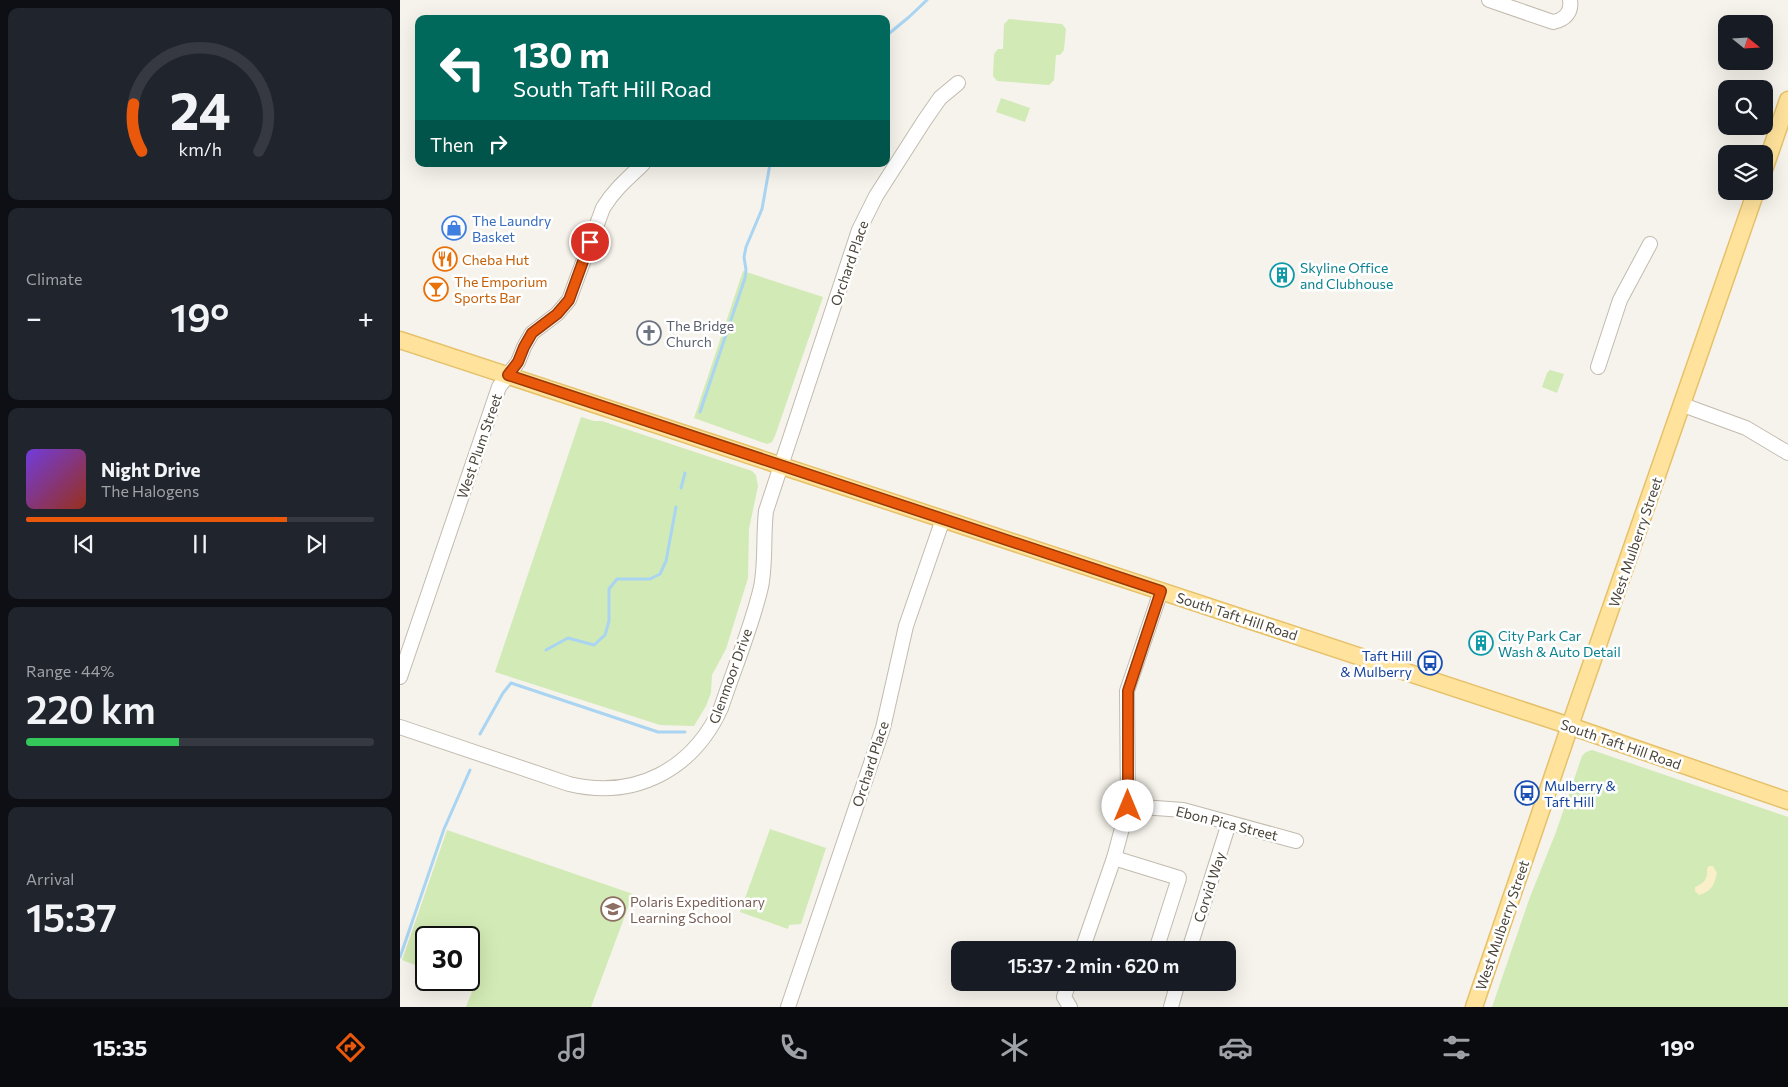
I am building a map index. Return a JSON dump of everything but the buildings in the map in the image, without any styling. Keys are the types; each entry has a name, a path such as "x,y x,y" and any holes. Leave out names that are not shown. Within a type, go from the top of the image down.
{"main road":[{"path":"1773,145 1788,100"},
{"name":"West Mulberry Street","path":"1474,1007 1753,200"},
{"name":"South Taft Hill Road","path":"400,340 1570,726 1788,800"}],"street":[{"path":"1489,0 1513,4 1549,21 1557,21 1568,14 1570,0"},
{"name":"Orchard Place","path":"780,466 856,238 867,212 940,98 958,83"},
{"name":"West Plum Street","path":"400,677 499,387 518,362 532,333 557,314 569,300 603,208 621,184 640,167"},
{"path":"1598,367 1620,300 1650,244"},
{"path":"1683,405 1746,428 1788,453"},
{"name":"Glenmoor Drive","path":"400,727 569,784 592,788 619,787 645,781 682,761 704,739 722,708 761,586 764,565 766,511 780,466"},
{"name":"Orchard Place","path":"788,1007 883,728 906,626 943,519"},
{"path":"1089,941 1128,806 1128,691 1161,591"},
{"name":"Ebon Pica Street","path":"1128,806 1183,810 1296,841"},
{"name":"Corvid Way","path":"1192,941 1229,823"},
{"path":"1114,858 1178,878 1159,941"},
{"path":"1171,1007 1175,991"}],"green space":[{"path":"1009,19 1062,24 1066,29 1064,50 1060,55 1056,55 1054,80 1049,85 997,81 993,76 994,54 998,49 1003,49 1004,24"},
{"path":"1001,98 1030,108 1025,122 996,112"},
{"path":"743,271 823,297 775,436 772,442 767,444 694,418"},
{"path":"1550,370 1564,374 1557,393 1542,387"},
{"path":"581,417 602,421 752,471 756,475 758,486 749,529 748,578 726,649 712,675 711,693 706,706 694,726 660,725 495,672"},
{"path":"1592,750 1788,817 1788,1007 1492,1007 1582,756"},
{"path":"770,829 826,848 801,924 789,925 788,929 740,912"},
{"path":"447,830 633,894 591,1007 466,1007 472,991 480,991 480,926 415,926 415,965 402,960"}],"sand":[{"path":"1709,866 1713,866 1717,873 1715,881 1710,889 1699,895 1695,891 1695,887 1705,880"}],"waterway":[{"path":"890,33 927,0"},
{"path":"700,412 745,278 744,257 746,247 762,209 769,167"},
{"path":"681,488 685,473"},
{"path":"546,650 568,638 594,645 605,635 609,621 609,589 617,579 650,579 660,574 666,561 676,507"},
{"path":"480,734 503,693 511,683 658,732 685,732"},
{"path":"400,957 444,829 470,770"}],"place":[{"name":"The Laundry Basket","path":"454,228"},
{"name":"Cheba Hut","path":"445,259"},
{"name":"Skyline Office and Clubhouse","path":"1282,275"},
{"name":"The Emporium Sports Bar","path":"436,289"},
{"name":"The Bridge Church","path":"649,333"},
{"name":"City Park Car Wash & Auto Detail","path":"1481,643"},
{"name":"Taft Hill & Mulberry","path":"1430,663"},
{"name":"Mulberry & Taft Hill","path":"1527,793"},
{"name":"Polaris Expeditionary Learning School","path":"613,909"}],"route":[{"path":"590,242 565,307 532,333 518,362 508,375 1161,591 1128,691 1128,806"}]}
